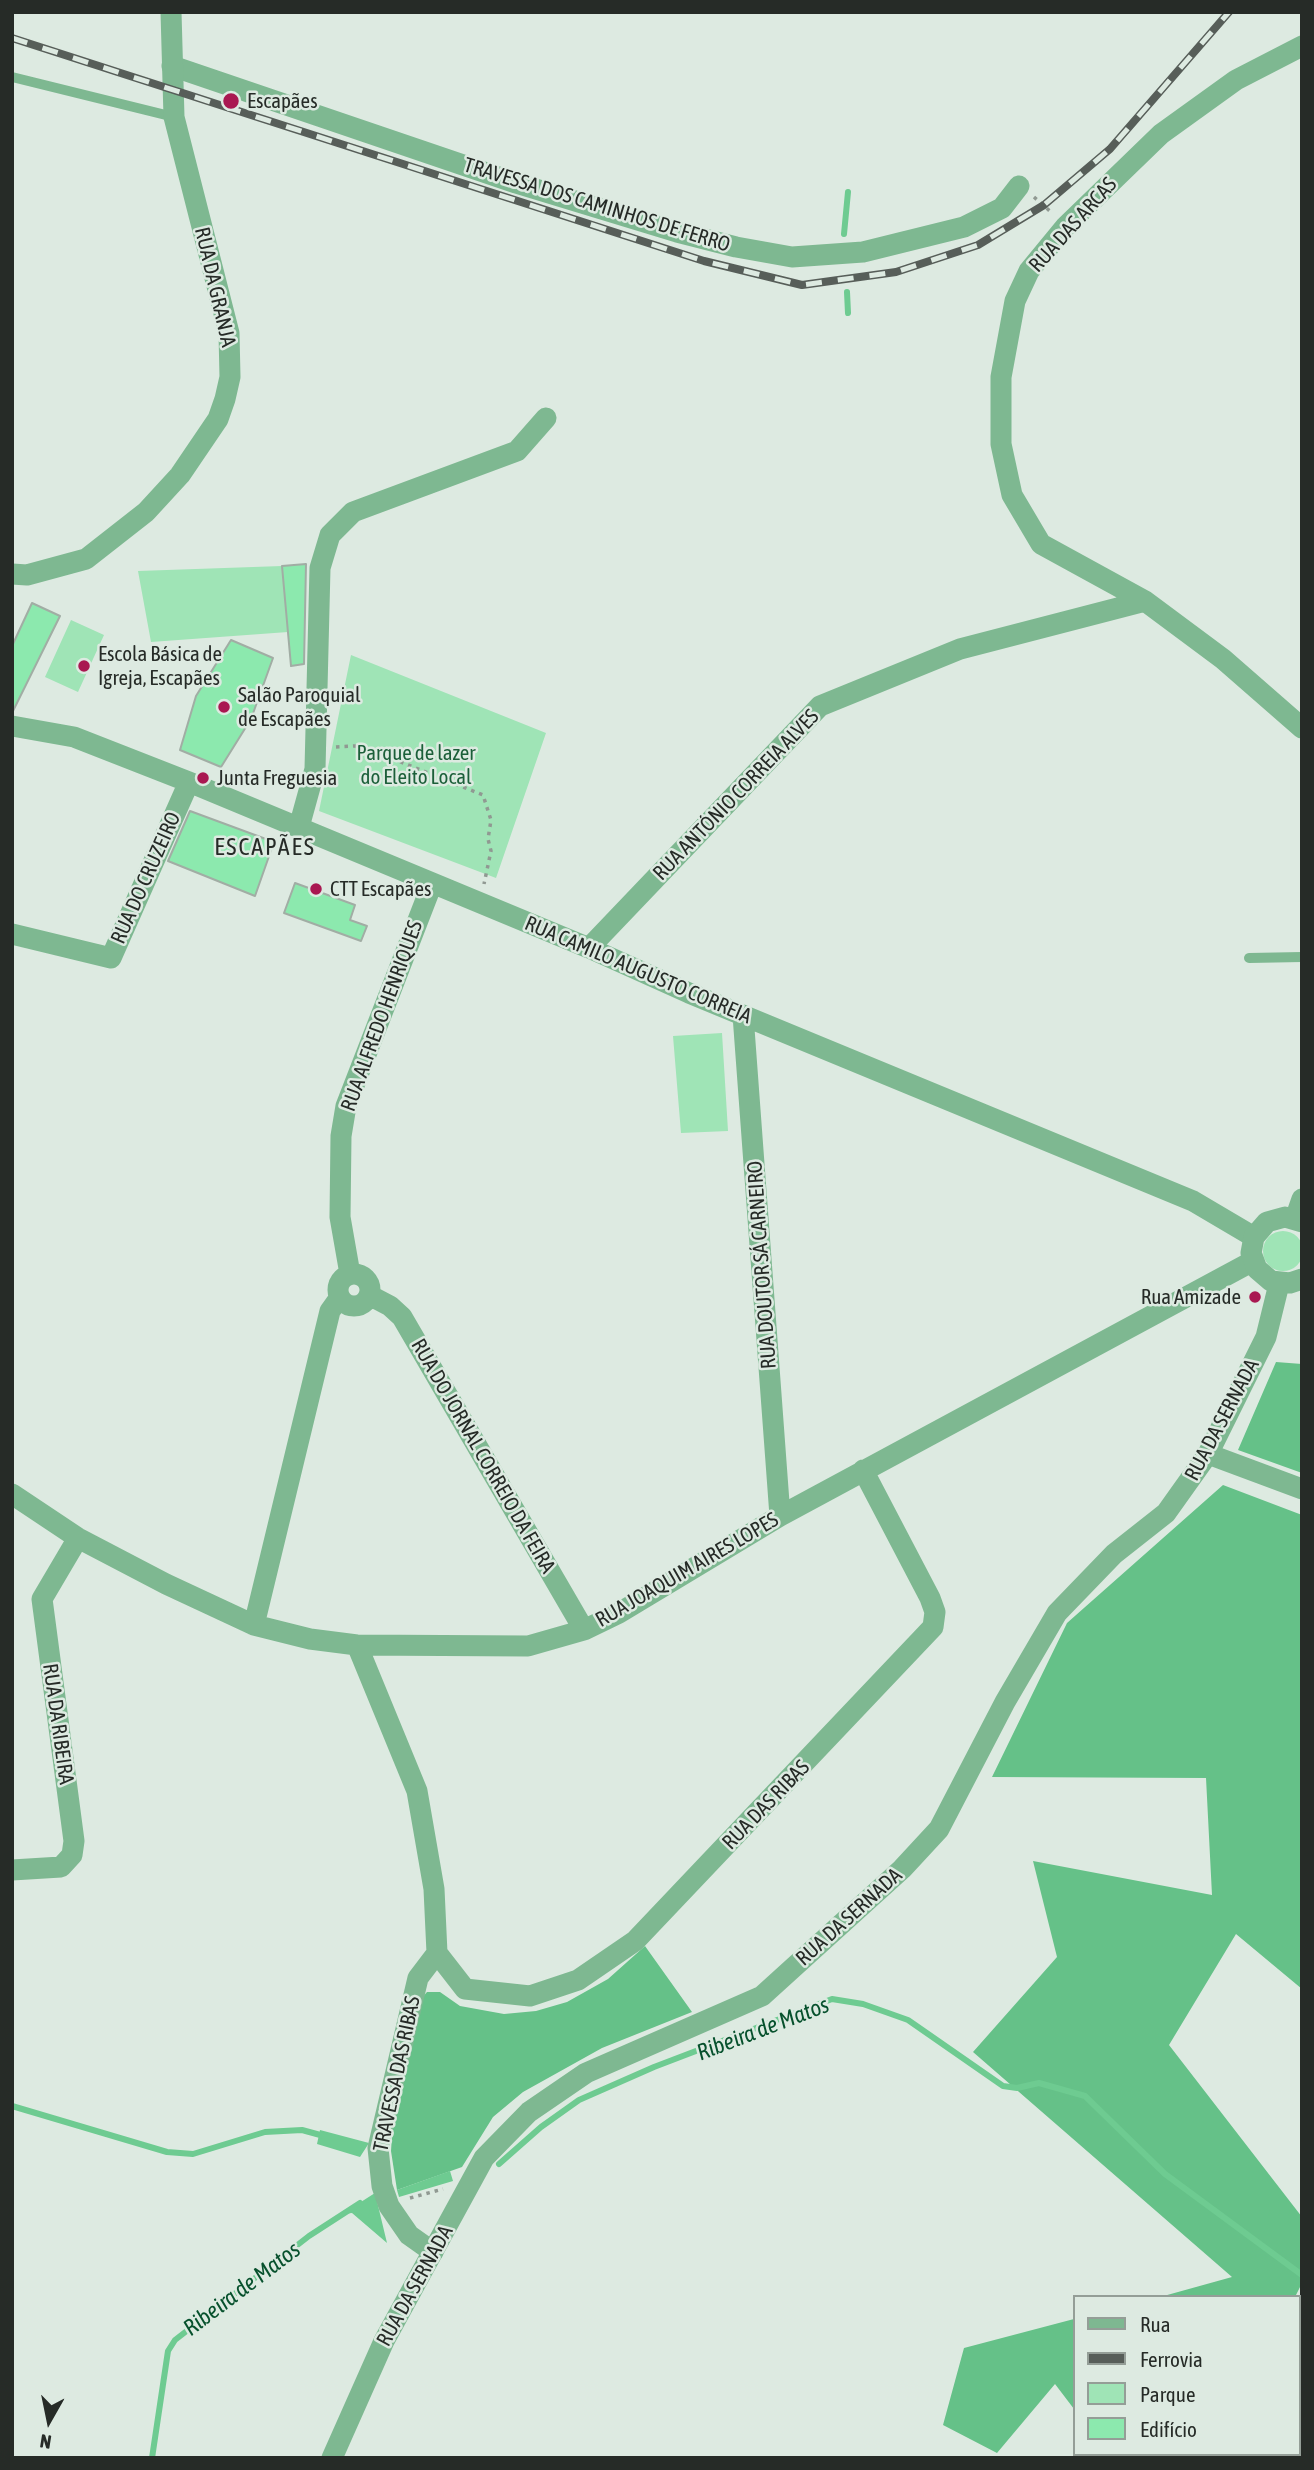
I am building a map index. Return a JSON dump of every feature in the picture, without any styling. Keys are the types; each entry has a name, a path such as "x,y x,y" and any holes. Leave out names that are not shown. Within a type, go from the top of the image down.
{"street":[{"name":"RUA DA GRANJA","path":"12,574 27,575 86,559 146,512 180,475 218,419 225,399 230,377 229,333 174,117 172,12"},
{"name":"RUA DAS ARCAS","path":"1302,46 1236,80 1161,134 1066,226 1029,271 1015,301 1000,377 1004,457 1012,495 1041,544 1145,601 1223,659 1302,728"},
{"name":"TRAVESSA DOS CAMINHOS DE FERRO","path":"172,66 528,187 712,241 792,257 863,252 964,227 1002,208 1019,186"},
{"path":"299,827 315,769 320,568 330,534 353,512 517,451 546,418"},
{"name":"RUA ANTÓNIO CORREIA ALVES","path":"590,948 820,706 960,649 1145,601"},
{"name":"RUA CAMILO AUGUSTO CORREIA","path":"12,726 74,737 299,827 1193,1201 1254,1237"},
{"name":"RUA DO CRUZEIRO","path":"12,934 111,958 189,782"},
{"name":"RUA ALFREDO HENRIQUES","path":"350,1274 340,1217 341,1136 346,1106 432,884"},
{"name":"RUA DOUTOR SÁ CARNEIRO","path":"743,1015 780,1516"},
{"path":"1302,1199 1298,1221 1276,1219 1266,1223 1254,1237 1253,1261 1263,1276 1279,1283 1302,1279"},
{"name":"RUA JOAQUIM AIRES LOPES","path":"12,1494 78,1538 166,1584 254,1625 310,1639 357,1645 528,1646 584,1630 619,1613 780,1516 1253,1261"},
{"path":"254,1625 330,1311 340,1297 340,1282 350,1274 358,1274 367,1280 369,1295 363,1303 352,1306 340,1297"},
{"name":"RUA DA SERNADA","path":"332,2458 384,2341 484,2158 529,2112 586,2073 762,1996 902,1869 939,1829 1005,1702 1057,1613 1114,1555 1166,1513 1208,1454 1266,1337 1279,1283"},
{"name":"RUA DO JORNAL CORREIO DA FEIRA","path":"369,1295 390,1306 402,1317 584,1630"},
{"path":"1208,1454 1302,1489"},
{"name":"RUA DAS RIBAS","path":"437,1953 465,1989 530,1996 578,1980 635,1941 933,1627 935,1612 930,1598 863,1470"},
{"name":"RUA DA RIBEIRA","path":"12,1870 61,1867 72,1855 74,1841 42,1599 78,1538"},
{"path":"357,1645 417,1791 434,1889 437,1953"},
{"name":"TRAVESSA DAS RIBAS","path":"433,2252 409,2235 388,2204 382,2186 378,2148 418,1978 437,1953"}],"lane":[{"path":"12,77 174,117"},
{"path":"1249,958 1302,957"}],"path":[{"path":"1019,186 1066,226"},
{"path":"316,742 342,748 355,746 367,753 376,752 483,795 491,820 488,839 491,851 488,872 477,902"},
{"path":"388,2204 472,2180"}],"green space":[{"path":"282,566 288,632 151,642 138,571"},
{"path":"71,620 104,635 78,692 45,677"},
{"name":"Parque de lazer do Eleito Local","path":"351,655 546,733 496,878 319,811"},
{"path":"722,1033 728,1131 681,1133 673,1036"},
{"path":"1283,1231 1297,1237 1303,1251 1297,1265 1283,1271 1269,1265 1263,1251 1269,1237"}],"shaded area":[{"path":"1276,1362 1302,1364 1302,1473 1238,1450"},
{"path":"1223,1485 1302,1515 1302,1989 1236,1934 1169,2045 1302,2217 1302,2283 1296,2295 1167,2295 1232,2277 973,2052 1057,1957 1033,1861 1212,1895 1206,1778 992,1777 1067,1623"},
{"path":"645,1946 692,2012 602,2048 523,2092 493,2117 462,2167 397,2190 391,2151 393,2121 420,2000 427,1992 440,1992 460,2006 504,2014 536,2011 567,2002 608,1979"},
{"path":"320,2130 369,2143 360,2157 317,2144"},
{"path":"450,2171 453,2181 399,2197 397,2190"},
{"path":"375,2193 387,2243 352,2213 342,2214"},
{"path":"1072,2320 1072,2406 1055,2384 997,2453 943,2425 964,2348"},
{"path":"1110,2456 1263,2458 1111,2458"}],"building":[{"path":"306,564 304,664 291,666 282,566"},
{"name":"Escola Básica de Igreja, Escapães","path":"32,603 60,616 12,713 12,646"},
{"name":"Salão Paroquial de Escapães","path":"231,640 273,658 251,719 221,767 180,750 196,696"},
{"path":"190,811 274,842 255,896 168,861"},
{"path":"295,883 355,905 350,920 367,926 361,941 284,913"}],"waterway":[{"path":"844,234 848,192"},
{"path":"847,292 848,313"},
{"name":"Ribeira de Matos","path":"499,2164 541,2127 579,2100 654,2067 832,1999 863,2004 908,2020 1003,2086 1017,2088 1039,2083 1085,2096 1165,2174 1302,2275"},
{"path":"12,2106 167,2152 193,2154 265,2132 302,2130 324,2136"},
{"name":"Ribeira de Matos","path":"152,2458 168,2351 175,2340 309,2236 360,2203"}],"railway":[{"path":"12,38 704,261 802,285 896,272 978,245 1044,205 1110,149 1229,12"}],"place":[{"name":"Escapães","path":"231,101"},
{"name":"Escola Básica de Igreja, Escapães","path":"84,666"},
{"name":"Salão Paroquial de Escapães","path":"224,707"},
{"name":"Junta Freguesia","path":"203,778"},
{"name":"CTT Escapães","path":"316,889"},
{"name":"Rua Amizade","path":"1255,1297"}],"district":[{"name":"ESCAPÃES","path":"265,847"}]}
